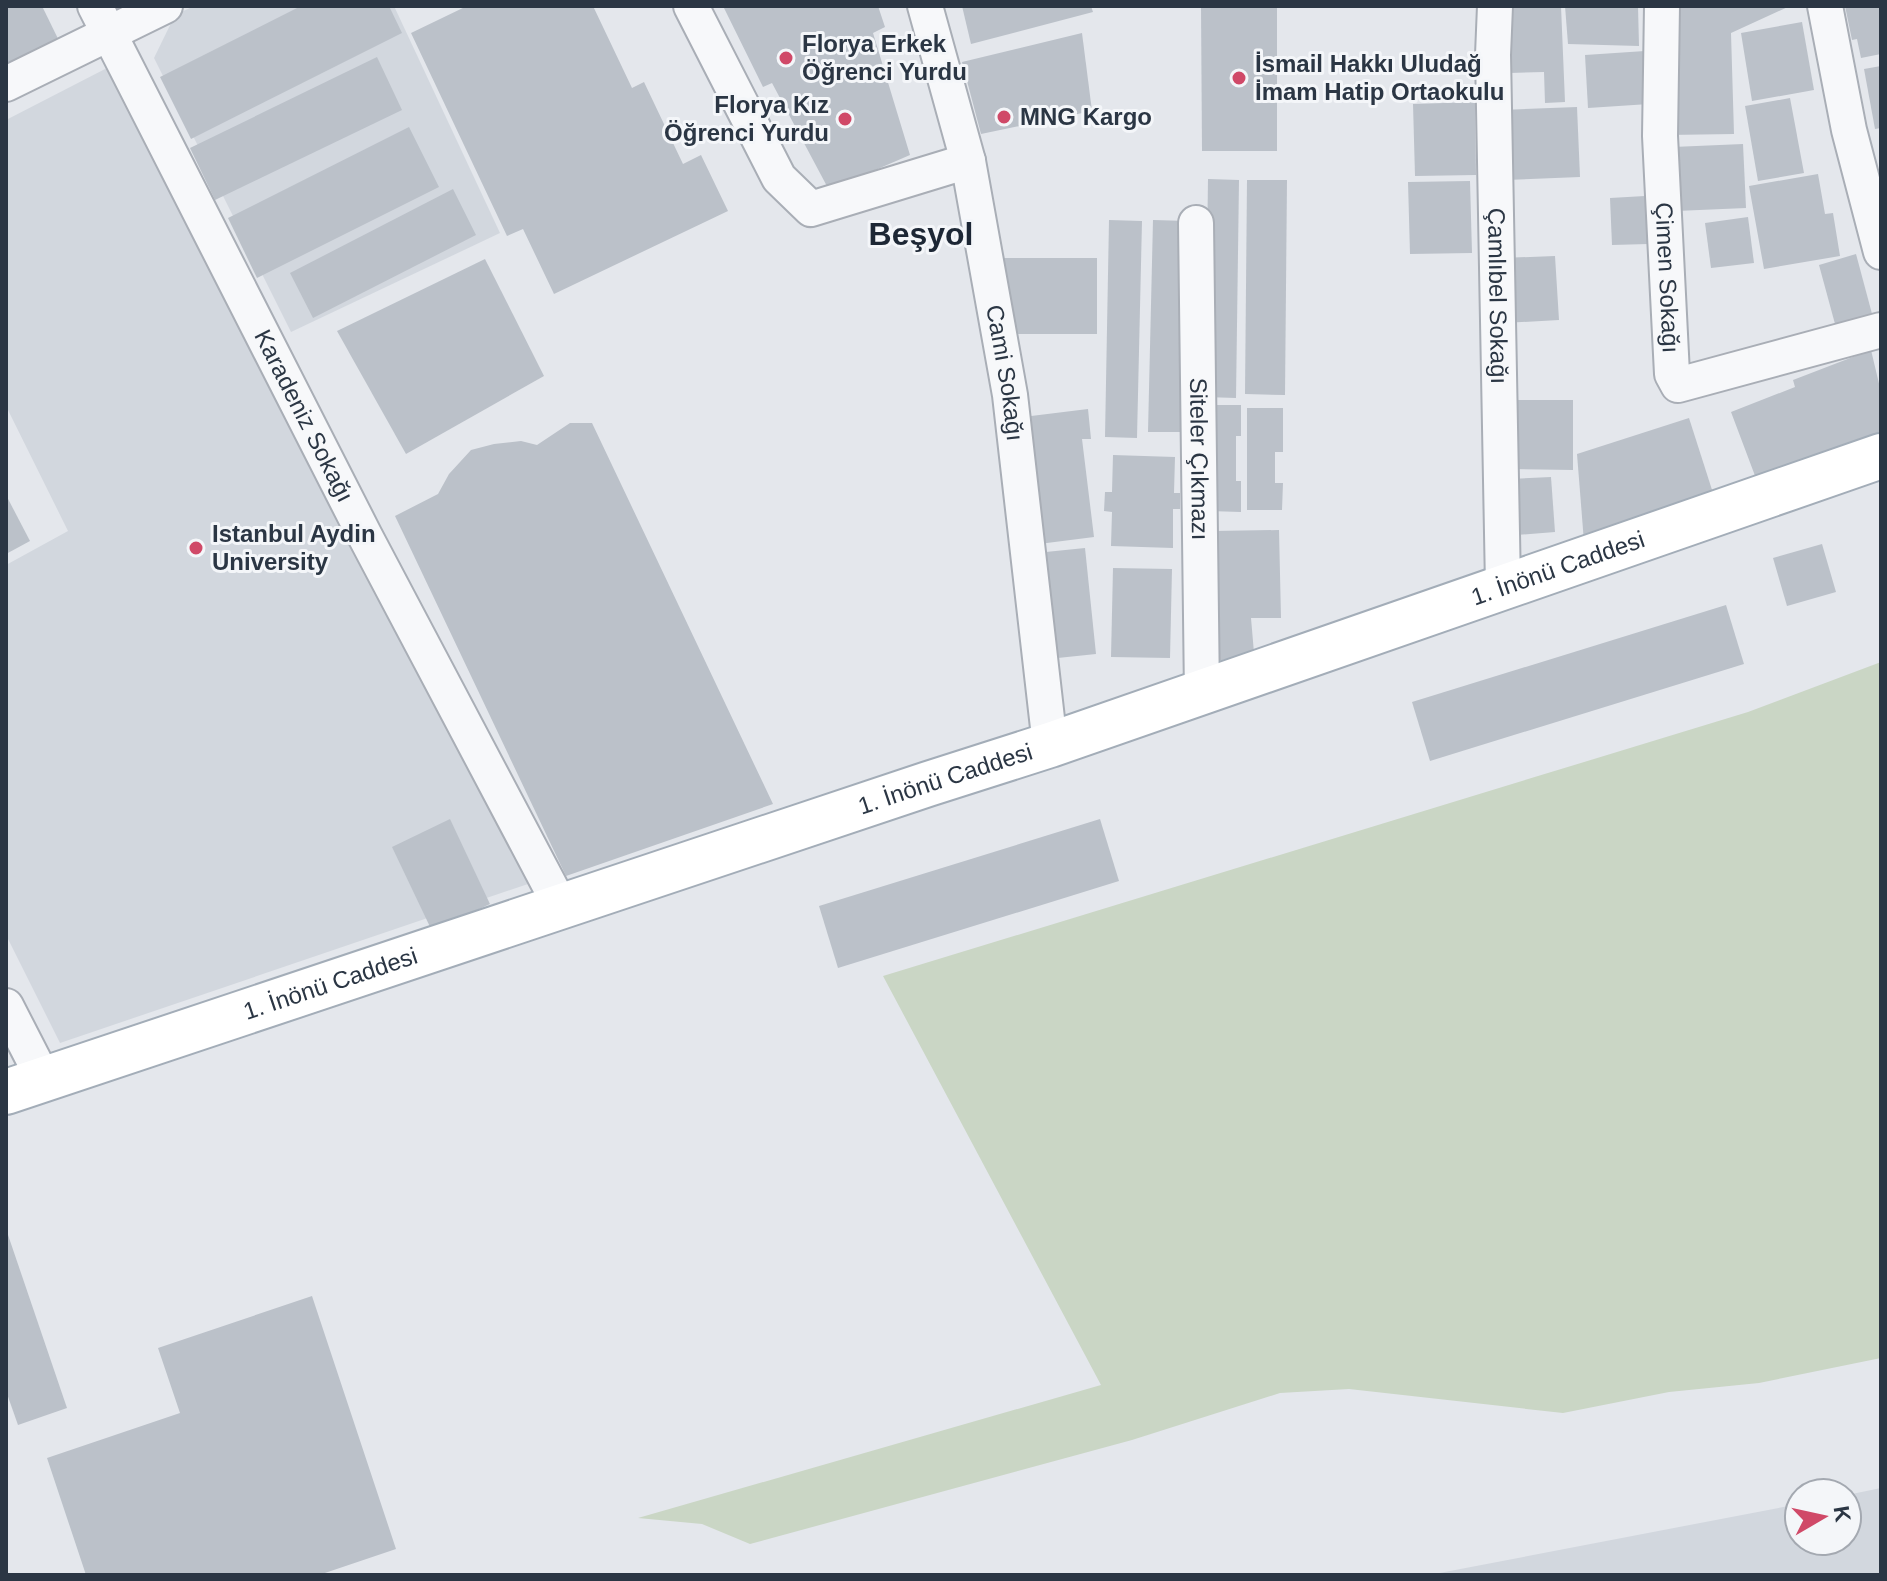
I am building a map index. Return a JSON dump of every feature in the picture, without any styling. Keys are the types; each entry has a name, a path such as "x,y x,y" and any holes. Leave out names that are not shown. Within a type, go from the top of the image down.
{"main road":[{"name":"1. İnönü Caddesi","path":"25,1086 1202,694 1881,456"}],"street":[{"path":"6,84 102,20 165,6"},
{"path":"691,6 779,178 811,209 968,161"},
{"name":"Cami Sokağı","path":"925,6 968,161 1010,395 1050,745"},
{"name":"Çamlıbel Sokağı","path":"1495,6 1493,70 1503,586"},
{"name":"Çimen Sokağı","path":"1662,6 1660,136 1672,374 1678,385 1881,330"},
{"path":"1825,6 1849,130 1881,252"},
{"name":"Karadeniz Sokağı","path":"102,20 365,536 561,907"},
{"name":"Siteler Çıkmazı","path":"1196,223 1202,694"},
{"path":"6,1006 25,1086"}],"shaded area":[{"path":"194,6 394,6 500,233 291,332 154,58 175,15"},
{"name":"Istanbul Aydin University","path":"107,68 528,884 60,1043 6,935 6,565 68,531 6,406 6,120"},
{"path":"1881,1488 1881,1575 1429,1575 1783,1507 1783,1557 1863,1557 1863,1492"}],"green space":[{"path":"1881,662 1881,1358 1759,1383 1669,1392 1563,1413 1349,1389 1280,1393 1132,1440 750,1544 702,1524 638,1518 1101,1385 883,976 1748,712"}],"building":[{"path":"6,6 42,6 64,51 6,79"},
{"path":"301,6 389,6 402,33 191,139 160,77"},
{"path":"467,6 593,6 632,88 644,82 683,164 701,155 728,211 554,294 523,229 507,236 411,33"},
{"name":"Florya Kız Öğrenci Yurdu","path":"723,6 878,6 885,27 873,33 910,155 829,190 772,83 763,87"},
{"path":"962,6 1091,6 1093,12 971,44"},
{"name":"İsmail Hakkı Uludağ İmam Hatip Ortaokulu","path":"1201,6 1277,6 1277,151 1202,151"},
{"path":"1506,6 1561,6 1565,102 1545,103 1544,72 1509,73"},
{"path":"1565,6 1638,6 1639,46 1568,44"},
{"path":"1668,6 1790,6 1731,33 1734,134 1667,135"},
{"path":"1845,6 1881,6 1881,54 1861,58 1857,39 1852,40"},
{"path":"1802,22 1814,90 1752,101 1741,33"},
{"path":"1082,33 1092,111 981,134 962,62"},
{"path":"1645,51 1649,104 1588,108 1585,55"},
{"path":"377,57 402,110 215,200 190,148"},
{"path":"1881,66 1881,128 1875,129 1864,69"},
{"path":"1790,98 1804,173 1758,181 1745,106"},
{"path":"1475,102 1476,175 1415,176 1413,104"},
{"path":"1577,107 1580,177 1505,180 1502,110"},
{"path":"409,127 439,187 257,278 228,218"},
{"path":"1743,144 1746,208 1676,211 1673,147"},
{"path":"1818,174 1825,214 1833,213 1840,256 1764,269 1749,186"},
{"path":"1208,179 1239,180 1236,398 1205,397"},
{"path":"1247,180 1287,180 1285,395 1245,394"},
{"path":"1470,181 1472,253 1410,254 1408,182"},
{"path":"453,189 476,235 313,318 290,273"},
{"path":"1645,196 1648,244 1612,245 1610,198"},
{"path":"1748,217 1754,263 1711,268 1705,223"},
{"path":"1109,220 1142,221 1137,438 1105,437"},
{"path":"1153,220 1188,221 1184,432 1148,432"},
{"path":"1856,254 1875,325 1838,335 1819,265"},
{"path":"1555,256 1559,320 1504,323 1501,258"},
{"path":"1002,258 1097,258 1097,334 1002,334"},
{"path":"485,259 544,376 406,454 337,331"},
{"path":"1871,350 1881,392 1881,444 1760,489 1731,412 1795,387 1793,380"},
{"path":"1511,400 1573,400 1573,470 1511,469"},
{"path":"1209,405 1241,405 1241,436 1236,436 1236,481 1241,481 1241,512 1209,511"},
{"path":"1247,408 1283,408 1283,452 1275,452 1275,483 1283,483 1282,510 1247,510"},
{"path":"1088,409 1091,439 1082,439 1094,537 1039,544 1023,417"},
{"path":"1689,418 1713,493 1584,542 1577,454"},
{"path":"570,423 592,423 773,804 566,876 395,516 438,494 449,474 471,450 521,441 537,445"},
{"path":"1113,455 1175,457 1174,493 1180,493 1180,509 1173,509 1173,548 1111,546 1112,512 1104,511 1105,492 1112,492"},
{"path":"1551,477 1555,532 1516,535 1511,479"},
{"path":"6,495 30,541 6,554"},
{"path":"1279,530 1281,618 1251,618 1254,653 1218,661 1213,531"},
{"path":"1822,544 1836,592 1787,606 1773,558"},
{"path":"1085,548 1096,654 1048,659 1036,553"},
{"path":"1113,568 1172,569 1170,658 1111,657"},
{"path":"1726,605 1744,664 1430,761 1412,702"},
{"path":"450,819 490,904 432,931 392,847"},
{"path":"1100,819 1119,881 838,968 819,906"},
{"path":"6,1229 67,1408 18,1425 6,1391"},
{"path":"312,1296 396,1549 319,1575 86,1575 47,1458 180,1413 158,1348"}],"place":[{"name":"Florya Erkek Öğrenci Yurdu","path":"786,58"},
{"name":"İsmail Hakkı Uludağ İmam Hatip Ortaokulu","path":"1239,78"},
{"name":"MNG Kargo","path":"1004,117"},
{"name":"Florya Kız Öğrenci Yurdu","path":"845,119"},
{"name":"Istanbul Aydin University","path":"196,548"}],"district":[{"name":"Beşyol","path":"921,234"}]}
